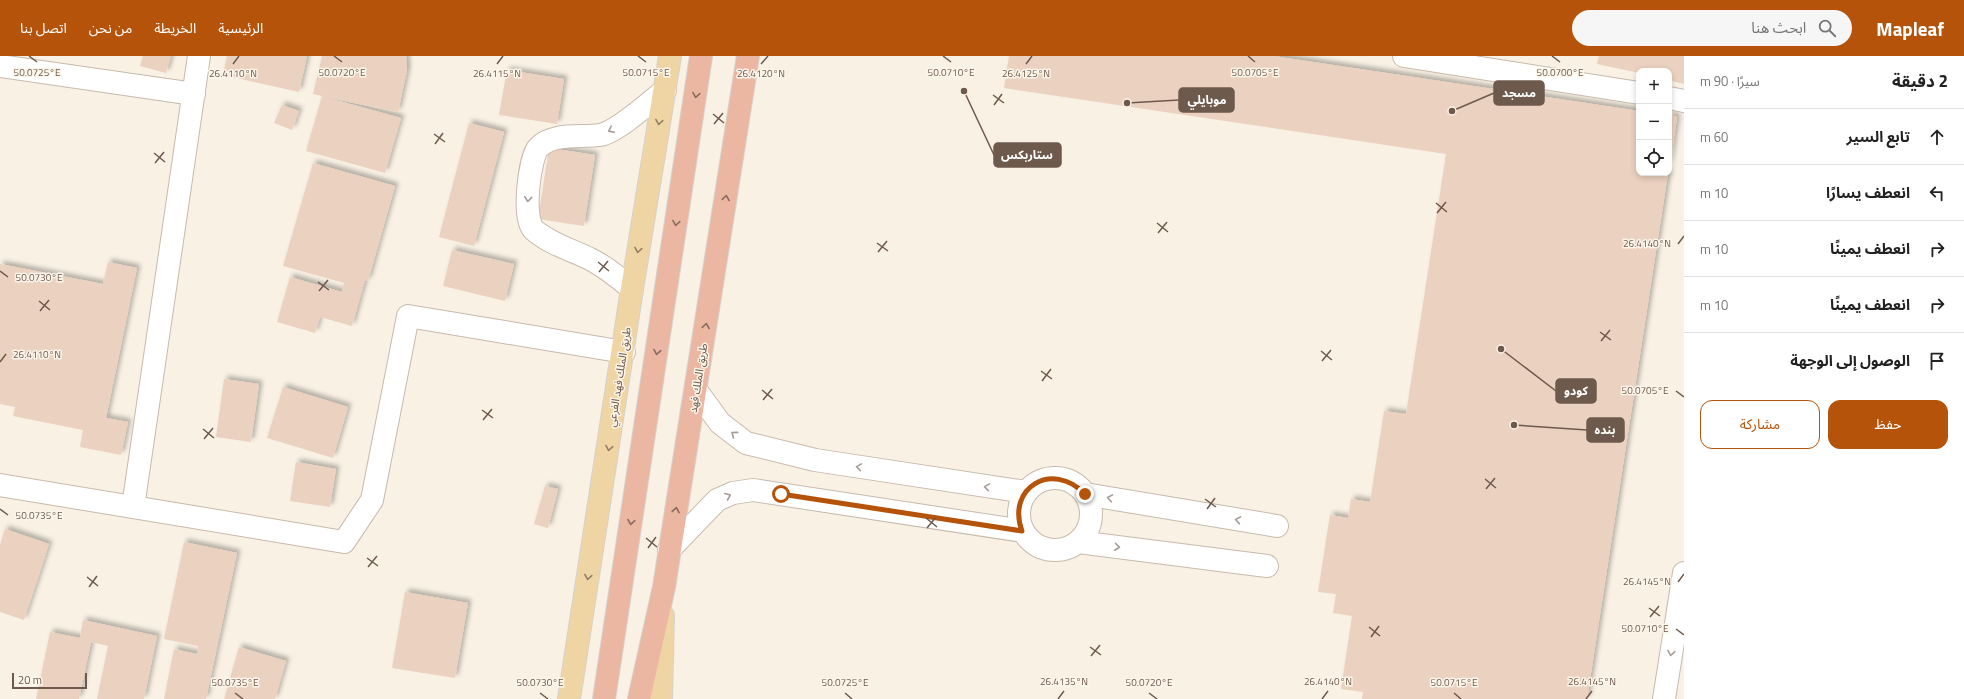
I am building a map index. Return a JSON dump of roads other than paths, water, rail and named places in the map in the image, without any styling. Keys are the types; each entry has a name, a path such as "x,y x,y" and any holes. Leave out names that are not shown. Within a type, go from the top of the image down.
{"highway":[{"path":"604,699 702,56"},
{"name":"طريق الملك فهد","path":"639,699 664,587 748,56"}],"main road":[{"name":"طريق الملك فهد الفرعي","path":"569,699 624,352 632,289 670,56"},
{"path":"739,108 756,56"},
{"path":"661,699 664,587"}],"street":[{"path":"133,507 199,56"},
{"path":"1404,56 1636,93"},
{"path":"0,66 194,94"},
{"path":"632,289 605,267 544,238 532,229 527,212 533,156 540,146 553,138 602,135 616,128 665,90"},
{"path":"1672,99 1684,101"},
{"path":"0,485 344,542 372,500 408,316 624,352"},
{"path":"696,390 720,423 746,443 815,460 1026,492"},
{"path":"1054,478 1065,479 1076,485 1085,494 1091,514 1085,534 1078,542 1068,548 1058,551 1037,547 1022,531 1019,522 1018,511 1026,492 1034,485 1044,480 1054,478"},
{"path":"669,550 717,500 733,493 753,490 1022,531"},
{"path":"1085,494 1277,526"},
{"path":"1078,542 1267,566"},
{"path":"1664,699 1684,573"}],"place":[{"name":"ستاربكس","path":"964,91"},
{"name":"موبايلي","path":"1127,103"},
{"name":"مسجد","path":"1452,111"},
{"name":"كودو","path":"1501,349"},
{"name":"بنده","path":"1514,425"}]}
